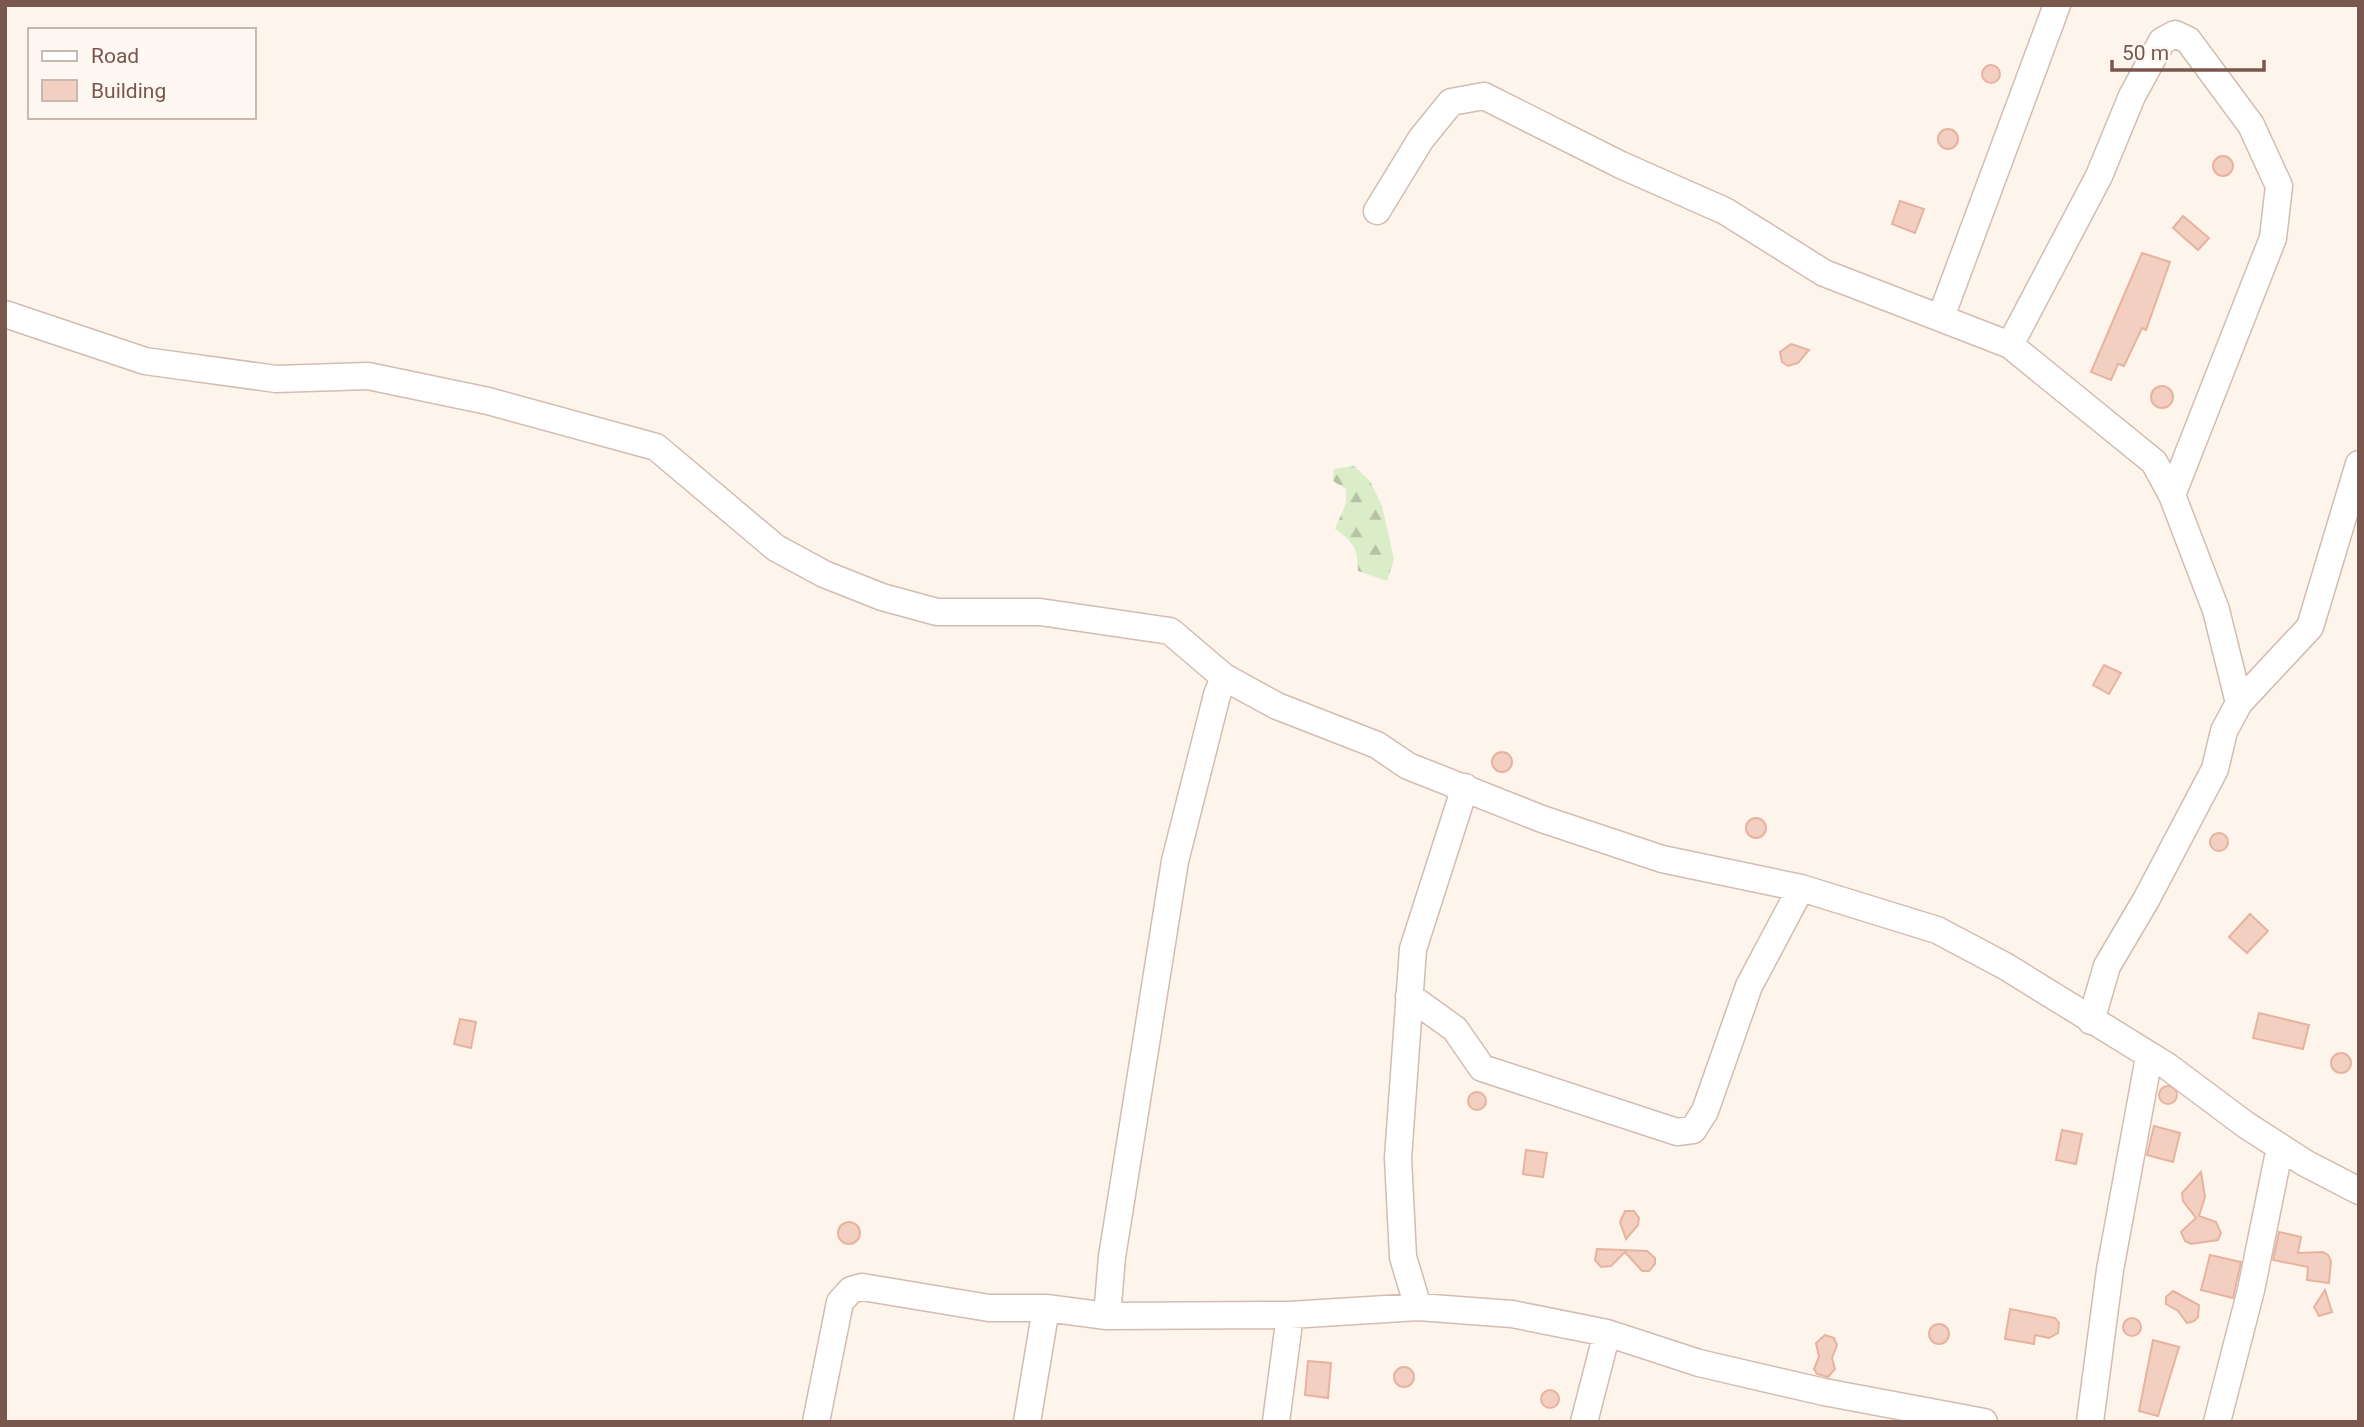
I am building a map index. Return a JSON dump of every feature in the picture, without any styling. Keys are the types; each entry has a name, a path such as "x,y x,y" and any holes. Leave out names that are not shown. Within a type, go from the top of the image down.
{"street":[{"path":"1941,317 2057,5"},
{"path":"2010,345 2099,176 2132,96 2162,41 2175,34 2188,40 2251,125 2278,186 2273,238 2172,495"},
{"path":"1377,211 1421,139 1451,102 1484,96 1621,164 1725,211 1824,272 2010,345 2154,462 2172,495 2216,610 2239,703"},
{"path":"5,314 145,360 276,379 368,376 488,401 656,447 776,548 824,574 882,597 937,612 1040,612 1170,631 1224,677 1277,706 1377,745 1408,766 1465,786 1542,819 1662,859 1801,888 1937,930 2005,966 2149,1057 2280,1147 2359,1191"},
{"path":"2091,1021 2107,966 2146,900 2215,769 2224,731 2239,703 2310,627 2359,464"},
{"path":"1107,1316 1112,1257 1175,861 1217,695 1224,677"},
{"path":"1418,1307 1403,1257 1398,1158 1413,949 1465,786"},
{"path":"1409,996 1455,1029 1482,1068 1677,1132 1693,1130 1705,1111 1749,986 1801,888"},
{"path":"2090,1422 2110,1270 2149,1057"},
{"path":"2217,1422 2251,1290 2280,1147"},
{"path":"816,1422 840,1302 851,1290 862,1287 989,1308 1046,1308 1107,1316 1290,1315 1418,1307 1512,1314 1607,1333 1724,1369 1824,1392 1984,1422"},
{"path":"1027,1422 1046,1308"},
{"path":"1276,1422 1290,1315"},
{"path":"1584,1422 1607,1333"}],"green space":[{"path":"1354,466 1370,481 1382,506 1394,559 1387,581 1358,571 1353,546 1335,529 1346,503 1346,489 1333,481 1334,469"}],"building":[{"path":"1987,65 1995,65 2000,74 1998,81 1987,83 1982,78 1982,70"},
{"path":"1948,129 1955,132 1958,139 1955,146 1948,149 1941,146 1938,139 1941,132"},
{"path":"2223,156 2230,159 2233,166 2230,173 2223,176 2216,173 2213,166 2216,159"},
{"path":"1900,201 1924,209 1915,233 1892,224"},
{"path":"2183,216 2209,238 2198,250 2173,228"},
{"path":"2142,253 2170,262 2146,330 2142,328 2124,366 2118,364 2111,380 2091,372"},
{"path":"1791,344 1809,350 1798,363 1788,366 1782,362 1780,352"},
{"path":"2162,386 2170,389 2173,397 2170,405 2162,408 2154,405 2151,397 2154,389"},
{"path":"2104,665 2121,673 2109,694 2093,685"},
{"path":"1502,752 1509,755 1512,762 1509,769 1502,772 1495,769 1492,762 1495,755"},
{"path":"1756,818 1763,821 1766,828 1763,835 1756,838 1749,835 1746,828 1749,821"},
{"path":"2219,833 2225,836 2228,842 2225,848 2219,851 2213,848 2210,842 2213,836"},
{"path":"2250,914 2268,931 2247,953 2229,937"},
{"path":"2259,1013 2309,1025 2303,1049 2253,1038"},
{"path":"460,1019 476,1022 471,1048 454,1044"},
{"path":"2341,1053 2348,1056 2351,1063 2348,1070 2341,1073 2334,1070 2331,1063 2334,1056"},
{"path":"2168,1086 2174,1089 2177,1095 2174,1101 2168,1104 2162,1101 2159,1095 2162,1089"},
{"path":"1477,1092 1483,1095 1486,1101 1483,1107 1477,1110 1471,1107 1468,1101 1471,1095"},
{"path":"2154,1126 2180,1133 2173,1162 2147,1155"},
{"path":"2062,1130 2082,1134 2076,1164 2056,1160"},
{"path":"1526,1150 1547,1153 1543,1177 1523,1174"},
{"path":"2201,1172 2205,1197 2199,1216 2216,1222 2221,1233 2218,1240 2191,1244 2185,1241 2181,1232 2196,1218 2183,1201 2182,1193"},
{"path":"1625,1211 1634,1211 1639,1218 1638,1225 1626,1239 1620,1222"},
{"path":"849,1222 857,1225 860,1233 857,1241 849,1244 841,1241 838,1233 841,1225"},
{"path":"2279,1232 2301,1237 2298,1253 2323,1252 2328,1255 2331,1261 2329,1283 2307,1280 2308,1267 2273,1260"},
{"path":"1597,1249 1647,1251 1655,1258 1655,1264 1649,1271 1642,1271 1625,1252 1611,1266 1601,1267 1595,1260"},
{"path":"2210,1255 2241,1262 2233,1298 2201,1290"},
{"path":"2325,1290 2332,1312 2319,1316 2314,1307"},
{"path":"2173,1291 2199,1305 2198,1317 2194,1321 2187,1323 2178,1311 2166,1304 2166,1297"},
{"path":"2010,1309 2055,1318 2059,1323 2058,1333 2049,1338 2035,1335 2034,1344 2005,1339"},
{"path":"2132,1318 2140,1323 2141,1327 2136,1335 2132,1336 2124,1331 2123,1327 2128,1319"},
{"path":"1939,1324 1946,1327 1949,1334 1946,1341 1939,1344 1932,1341 1929,1334 1932,1327"},
{"path":"1825,1335 1834,1338 1837,1345 1832,1358 1835,1369 1828,1377 1817,1374 1814,1369 1819,1357 1816,1343"},
{"path":"2153,1340 2179,1347 2158,1416 2139,1411"},
{"path":"1308,1361 1331,1363 1328,1398 1305,1395"},
{"path":"1404,1367 1411,1370 1414,1377 1411,1384 1404,1387 1397,1384 1394,1377 1397,1370"},
{"path":"1546,1390 1554,1390 1559,1399 1557,1406 1546,1408 1541,1403 1541,1395"}]}
